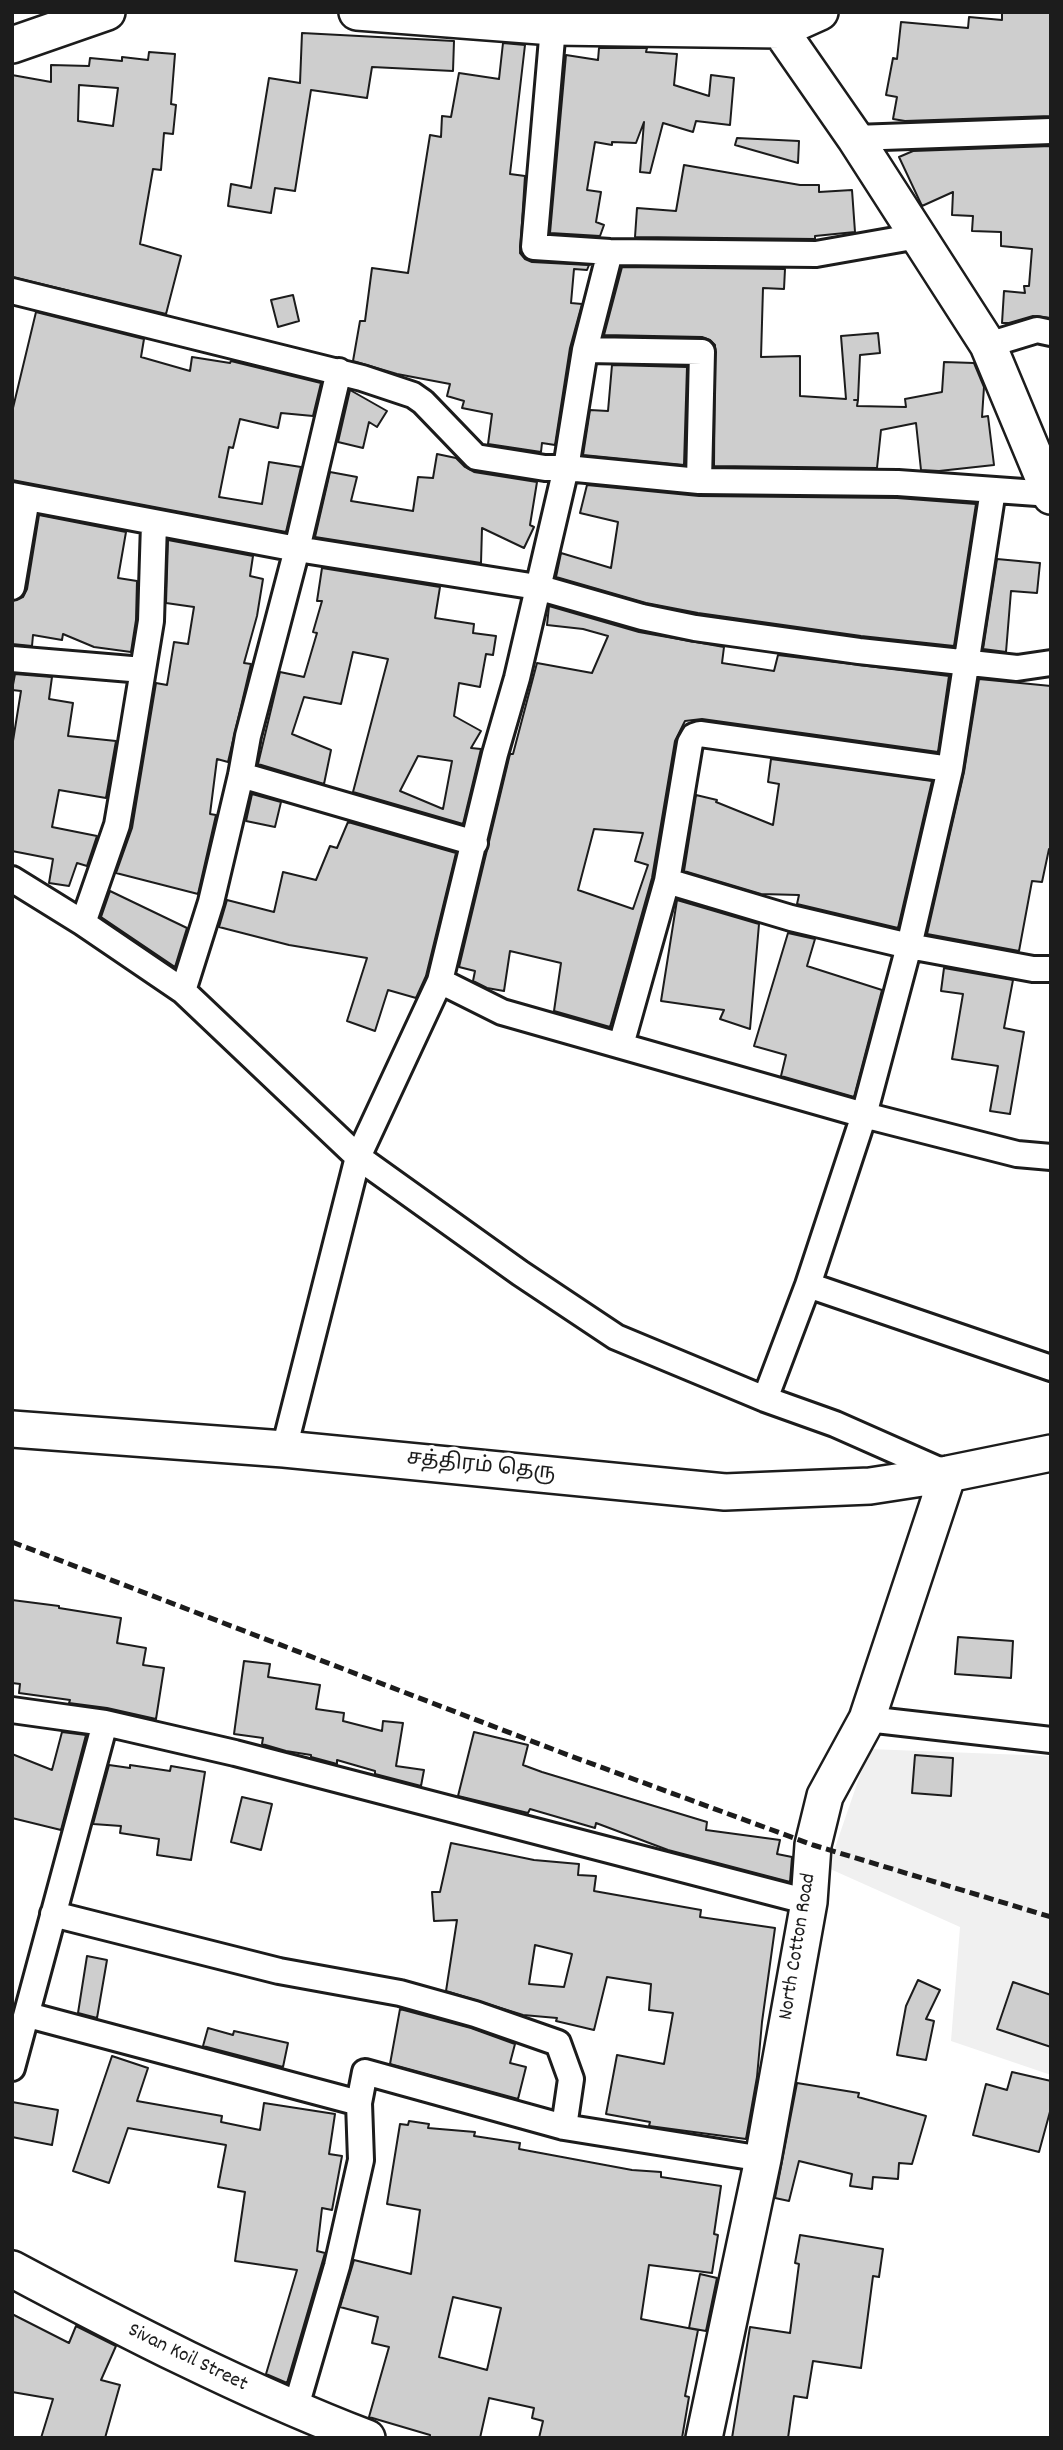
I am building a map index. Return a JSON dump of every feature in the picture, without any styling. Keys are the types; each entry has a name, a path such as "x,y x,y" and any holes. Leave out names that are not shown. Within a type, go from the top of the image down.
{"street":[{"path":"12,45 107,12"},
{"path":"357,12 553,27 777,21 820,12"},
{"path":"12,291 339,370 413,395 476,457 545,468 699,481 898,483 1051,495 988,345 777,21"},
{"path":"553,27 534,247 610,252 816,254 918,236"},
{"path":"855,138 1051,131"},
{"path":"284,1449 358,1157 440,981 495,754 517,678 566,468 585,350 610,252"},
{"path":"988,345 1037,330 1051,333"},
{"path":"585,350 702,352 699,481"},
{"path":"183,991 211,902 241,775 247,736 297,549 339,370"},
{"path":"765,1399 808,1285 864,1115 909,946 950,769 993,489"},
{"path":"12,587 20,496 297,549 537,587 642,617 695,628 859,651 1017,668 1051,663"},
{"path":"83,923 117,825 151,621 155,523"},
{"path":"12,659 142,670"},
{"path":"621,1045 667,881 690,743 694,736 700,734 950,769"},
{"path":"241,775 475,842"},
{"path":"12,879 183,991 358,1157 520,1273 616,1337 765,1399 835,1424 948,1474"},
{"path":"667,881 791,918 909,946 1033,969 1051,969"},
{"path":"440,981 502,1012 864,1115 1017,1154 1051,1157"},
{"path":"808,1285 1051,1368"},
{"name":"சத்திரம் தெரு","path":"12,1429 284,1449 725,1492 870,1486 948,1474 1051,1453"},
{"name":"North Cotton Road","path":"704,2438 763,2159 809,1902 813,1845 825,1796 867,1719 948,1474"},
{"path":"12,1710 105,1723 249,1756 809,1902"},
{"path":"867,1719 1051,1740"},
{"path":"12,2068 105,1723"},
{"path":"52,1914 279,1971 400,1993 475,2014 558,2043 571,2079 564,2127"},
{"path":"28,2015 359,2103"},
{"path":"295,2410 337,2266 361,2160 359,2103 365,2072 564,2127 763,2159"},
{"name":"Sivan Koil Street","path":"12,2269 127,2330 295,2410 368,2438"}],"shaded area":[{"path":"869,1749 1051,1756 1051,2075 951,2041 960,1927 828,1868"}],"building":[{"path":"1002,12 1051,12 1051,116 905,121 893,119 897,97 886,95 893,58 897,59 901,22 968,28 969,17 1002,20"},
{"path":"302,33 454,41 453,71 372,67 367,98 311,90 295,191 275,188 271,213 228,206 231,184 251,188 269,78 300,83"},
{"path":"503,43 525,45 510,174 525,176 520,253 532,262 589,265 587,270 574,269 571,303 582,304 570,348 555,445 542,443 541,452 488,444 492,414 462,408 464,401 447,396 450,384 397,374 353,361 360,321 365,321 372,268 408,273 430,135 441,137 442,116 451,117 459,73 499,79"},
{"path":"599,48 647,48 646,52 677,54 674,85 709,96 711,75 734,78 730,125 696,121 693,132 663,123 650,173 640,172 644,122 636,143 612,142 612,145 595,142 587,190 601,192 596,222 604,225 600,236 550,233 566,55 598,60"},
{"path":"149,52 175,54 171,104 176,105 173,134 164,133 161,170 153,169 140,244 181,256 166,314 12,277 12,75 51,82 51,65 89,66 90,58 122,61 122,57 148,60","holes":["79,85 118,88 113,126 78,121"]},
{"path":"737,138 799,141 798,163 735,145"},
{"path":"1051,146 1051,318 1033,316 1002,323 1004,291 1025,293 1024,286 1029,286 1032,249 1001,246 1001,232 972,231 973,216 952,215 953,192 922,206 899,157 913,151"},
{"path":"684,165 800,185 819,185 819,192 852,190 855,232 815,236 815,239 635,237 637,208 676,211"},
{"path":"622,267 785,269 784,289 763,288 761,357 800,356 800,396 846,399 841,336 878,333 880,353 860,355 857,406 906,407 905,399 942,392 944,362 974,363 984,387 982,417 988,416 994,465 939,471 921,470 916,423 881,430 877,468 714,466 715,345 702,337 604,335"},
{"path":"293,295 299,321 278,327 271,300"},
{"path":"36,312 144,339 141,357 190,371 192,357 231,361 321,383 313,416 281,413 278,428 240,419 233,448 229,447 219,497 262,504 269,462 301,467 286,532 12,480 12,412"},
{"path":"612,365 687,367 684,465 583,455 590,410 608,411"},
{"path":"350,390 387,411 377,427 369,422 363,448 338,442"},
{"path":"437,454 456,458 474,472 537,482 530,525 534,527 524,548 482,528 481,563 315,537 330,472 357,477 351,501 413,511 418,477 433,478"},
{"path":"587,485 699,496 897,498 976,504 954,646 698,613 646,603 556,577 561,553 611,568 618,522 580,513"},
{"path":"39,515 126,532 118,578 137,581 136,620 131,652 94,647 63,634 62,640 33,635 32,646 12,644 12,601 23,597 27,589"},
{"path":"168,540 253,556 250,576 263,579 257,616 244,663 251,664 228,762 217,759 210,814 216,815 198,894 116,873 132,828 156,683 167,685 174,642 188,644 194,607 166,603"},
{"path":"997,559 1040,563 1037,593 1011,591 1006,652 983,649"},
{"path":"322,568 440,587 435,618 474,624 473,633 496,636 493,655 486,654 480,687 459,683 454,716 481,731 471,748 481,749 463,824 353,792 388,659 353,652 341,704 304,697 292,734 331,750 324,784 258,764 280,672 304,677 317,633 313,632 322,601 317,601","holes":["418,756 452,761 443,809 400,791"]},
{"path":"549,606 639,632 724,647 722,663 774,671 778,655 949,676 938,752 702,719 685,721 675,741 652,878 610,1027 554,1011 561,963 510,951 504,991 487,988 473,981 475,971 459,967 510,754 513,754 537,663 592,673 608,636 583,629 547,625","holes":["594,829 643,833 635,861 648,865 633,909 578,890"]},
{"path":"15,674 52,677 49,699 73,703 68,736 116,741 106,798 59,790 52,827 97,836 87,866 77,863 69,886 49,883 53,859 12,851 12,747 21,691 12,690"},
{"path":"979,679 1051,686 1051,849 1042,882 1032,881 1019,951 927,934 964,772"},
{"path":"771,759 932,781 898,928 797,904 799,895 761,894 684,871 696,795 717,800 716,802 773,825 779,784 768,782"},
{"path":"252,794 281,802 275,827 246,821"},
{"path":"348,822 456,853 426,976 416,998 388,990 375,1031 347,1021 367,958 289,945 219,927 227,900 274,912 283,872 316,880 330,846 337,848"},
{"path":"110,891 187,928 175,967 101,917"},
{"path":"677,900 759,924 750,1029 720,1019 724,1010 661,1001"},
{"path":"788,933 815,939 807,966 882,990 854,1097 781,1076 786,1055 754,1046"},
{"path":"944,968 1013,980 1004,1028 1024,1032 1010,1114 990,1111 998,1066 952,1059 963,994 941,991"},
{"path":"12,1600 121,1618 117,1643 146,1648 143,1665 164,1668 156,1719 69,1703 70,1700 19,1693 20,1684 12,1683"},
{"path":"958,1637 1013,1641 1011,1678 955,1674"},
{"path":"244,1661 270,1664 268,1677 320,1685 316,1709 344,1713 343,1721 382,1731 383,1721 403,1723 396,1766 424,1770 421,1786 375,1774 375,1771 337,1760 337,1764 262,1744 263,1738 234,1734"},
{"path":"62,1732 86,1735 61,1830 12,1818 12,1754 52,1770"},
{"path":"474,1732 528,1745 523,1765 707,1822 706,1830 780,1840 777,1854 792,1857 790,1882 668,1850 596,1823 595,1828 530,1809 528,1813 458,1796"},
{"path":"915,1755 953,1758 951,1796 912,1793"},
{"path":"109,1765 170,1771 171,1766 205,1772 191,1860 157,1855 159,1839 120,1833 121,1826 93,1824"},
{"path":"242,1797 272,1804 261,1850 231,1842"},
{"path":"451,1843 534,1860 579,1864 578,1875 596,1876 594,1891 701,1910 700,1917 775,1928 757,2077 746,2139 649,2126 650,2122 606,2114 617,2055 664,2064 673,2013 649,2010 651,1984 607,1977 594,2030 556,2021 557,2018 523,2015 446,1991 457,1920 434,1921 432,1892 440,1892","holes":["535,1945 572,1954 564,1987 529,1984"]},
{"path":"87,1956 107,1960 97,2018 78,2013"},
{"path":"918,1980 940,1990 926,2019 934,2021 926,2060 897,2055 906,2006"},
{"path":"1013,1982 1051,1995 1051,2047 997,2029"},
{"path":"400,2009 471,2028 515,2044 510,2063 526,2067 518,2099 390,2064"},
{"path":"208,2028 233,2035 234,2031 288,2043 283,2067 203,2046"},
{"path":"112,2056 148,2068 137,2101 222,2116 221,2122 260,2130 264,2103 335,2114 329,2154 342,2156 332,2210 322,2208 317,2251 325,2253 287,2383 266,2374 297,2270 235,2261 245,2192 218,2187 226,2145 128,2128 109,2183 73,2171"},
{"path":"1012,2072 1051,2081 1051,2108 1039,2152 973,2135 986,2084 1007,2090"},
{"path":"797,2083 859,2093 858,2097 926,2116 912,2164 899,2163 898,2179 873,2177 872,2189 850,2186 852,2174 799,2161 789,2201 775,2198"},
{"path":"12,2102 58,2110 52,2145 12,2137"},
{"path":"409,2121 429,2124 428,2128 475,2132 474,2136 520,2143 519,2149 632,2170 661,2172 661,2177 721,2186 712,2273 649,2265 641,2319 698,2330 685,2396 689,2397 682,2438 539,2438 543,2421 532,2418 534,2408 489,2398 480,2438 430,2438 430,2435 369,2417 389,2347 372,2343 378,2317 340,2307 354,2260 411,2274 420,2210 387,2204 400,2124 408,2125","holes":["453,2297 501,2308 487,2370 439,2357"]},
{"path":"800,2235 883,2249 879,2277 873,2276 861,2368 813,2361 807,2398 794,2396 788,2438 732,2438 750,2327 790,2333 799,2264 795,2263"},
{"path":"700,2274 717,2278 706,2331 689,2328"},
{"path":"12,2314 69,2343 76,2326 116,2346 101,2380 120,2385 105,2438 41,2438 53,2399 12,2392"}],"railway":[{"path":"12,1542 568,1755 813,1845 1051,1917"}]}
